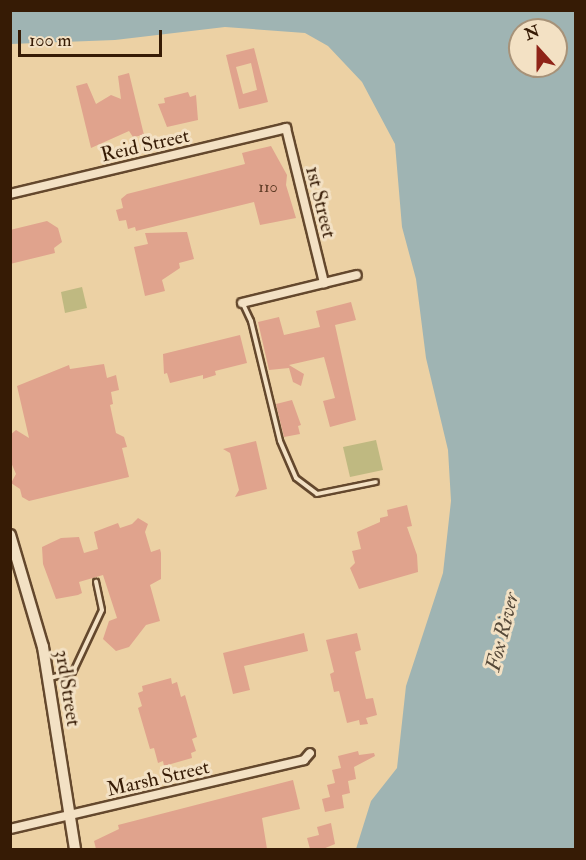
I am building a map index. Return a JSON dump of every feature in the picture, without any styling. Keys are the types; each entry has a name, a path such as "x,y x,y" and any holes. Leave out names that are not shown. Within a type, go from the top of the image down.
{"main road":[{"name":"3rd Street","path":"10,535 35,610 49,678 75,849"}],"street":[{"name":"Reid Street","path":"10,194 286,128"},
{"name":"1st Street","path":"286,128 324,283"},
{"path":"243,303 357,275"},
{"name":"Marsh Street","path":"10,829 297,762 310,753"}],"lane":[{"path":"243,303 251,321 280,441 296,478 317,494 376,482"},
{"path":"49,678 73,672 102,610 96,582"}],"shaded area":[{"path":"82,287 87,308 65,313 61,292"},
{"path":"376,440 383,470 350,477 343,447"}],"water":[{"name":"Fox River","path":"10,11 575,11 575,849 356,849 371,801 397,768 406,686 443,573 451,501 448,450 426,358 416,279 402,227 395,144 362,82 328,46 305,33 225,27 115,40 11,44"}],"building":[{"path":"254,48 268,102 239,109 226,55","holes":["251,63 257,90 243,94 236,67"]},
{"path":"129,73 144,135 133,137 129,131 91,148 76,86 87,83 96,104 111,95 121,99 118,76"},
{"path":"188,92 190,97 196,95 198,120 167,127 158,104 165,103 164,98"},
{"path":"271,146 287,175 286,185 296,218 260,225 254,202 136,231 135,227 128,229 126,220 119,221 116,210 123,208 121,199 127,194 245,164 242,153"},
{"path":"47,221 58,228 62,242 54,248 55,253 10,264 10,230"},
{"path":"187,232 194,259 179,263 180,268 162,280 165,291 145,296 134,247 148,244 145,233"},
{"path":"351,302 356,320 335,325 356,420 330,427 323,401 335,398 324,357 289,365 304,374 301,386 293,382 289,368 269,370 258,322 279,317 284,335 320,327 316,311"},
{"path":"240,335 247,363 215,371 216,375 203,379 203,375 170,383 167,373 164,374 163,354"},
{"path":"104,364 107,378 116,375 119,390 111,392 113,404 110,405 116,433 124,437 127,447 122,448 129,477 29,501 22,497 20,489 11,483 16,474 10,460 10,435 16,430 29,438 17,386 69,365 70,369"},
{"path":"292,400 301,425 298,426 300,434 284,437 276,404"},
{"path":"256,441 267,489 235,497 239,490 230,453 223,449"},
{"path":"407,505 412,526 407,527 417,555 418,572 359,589 350,568 355,563 352,551 361,549 357,532 380,522 380,518 388,516 387,510"},
{"path":"138,518 148,524 145,532 151,552 160,549 161,553 161,579 150,585 160,621 146,625 129,647 116,651 103,639 109,621 117,618 103,575 79,582 82,593 56,599 43,564 42,547 61,538 79,537 84,553 98,549 94,532 118,523 120,528 132,524"},
{"path":"304,633 308,651 244,666 250,690 233,694 223,653"},
{"path":"357,633 361,650 355,652 366,699 373,698 377,715 366,718 368,724 360,725 359,720 347,723 339,691 334,692 330,674 334,672 326,640"},
{"path":"171,678 172,684 177,682 181,697 185,695 197,737 192,739 196,751 191,753 192,758 164,766 163,761 158,763 154,748 150,749 138,708 142,706 138,693 143,691 142,686"},
{"path":"358,751 359,755 374,753 375,756 354,767 356,779 348,781 350,793 342,795 344,808 325,812 322,799 330,797 327,785 335,783 332,770 341,768 338,756"},
{"path":"293,780 300,809 262,818 267,849 96,849 94,841 119,829 118,825"},
{"path":"331,823 335,844 323,849 310,849 307,838 319,835 317,827"}]}
